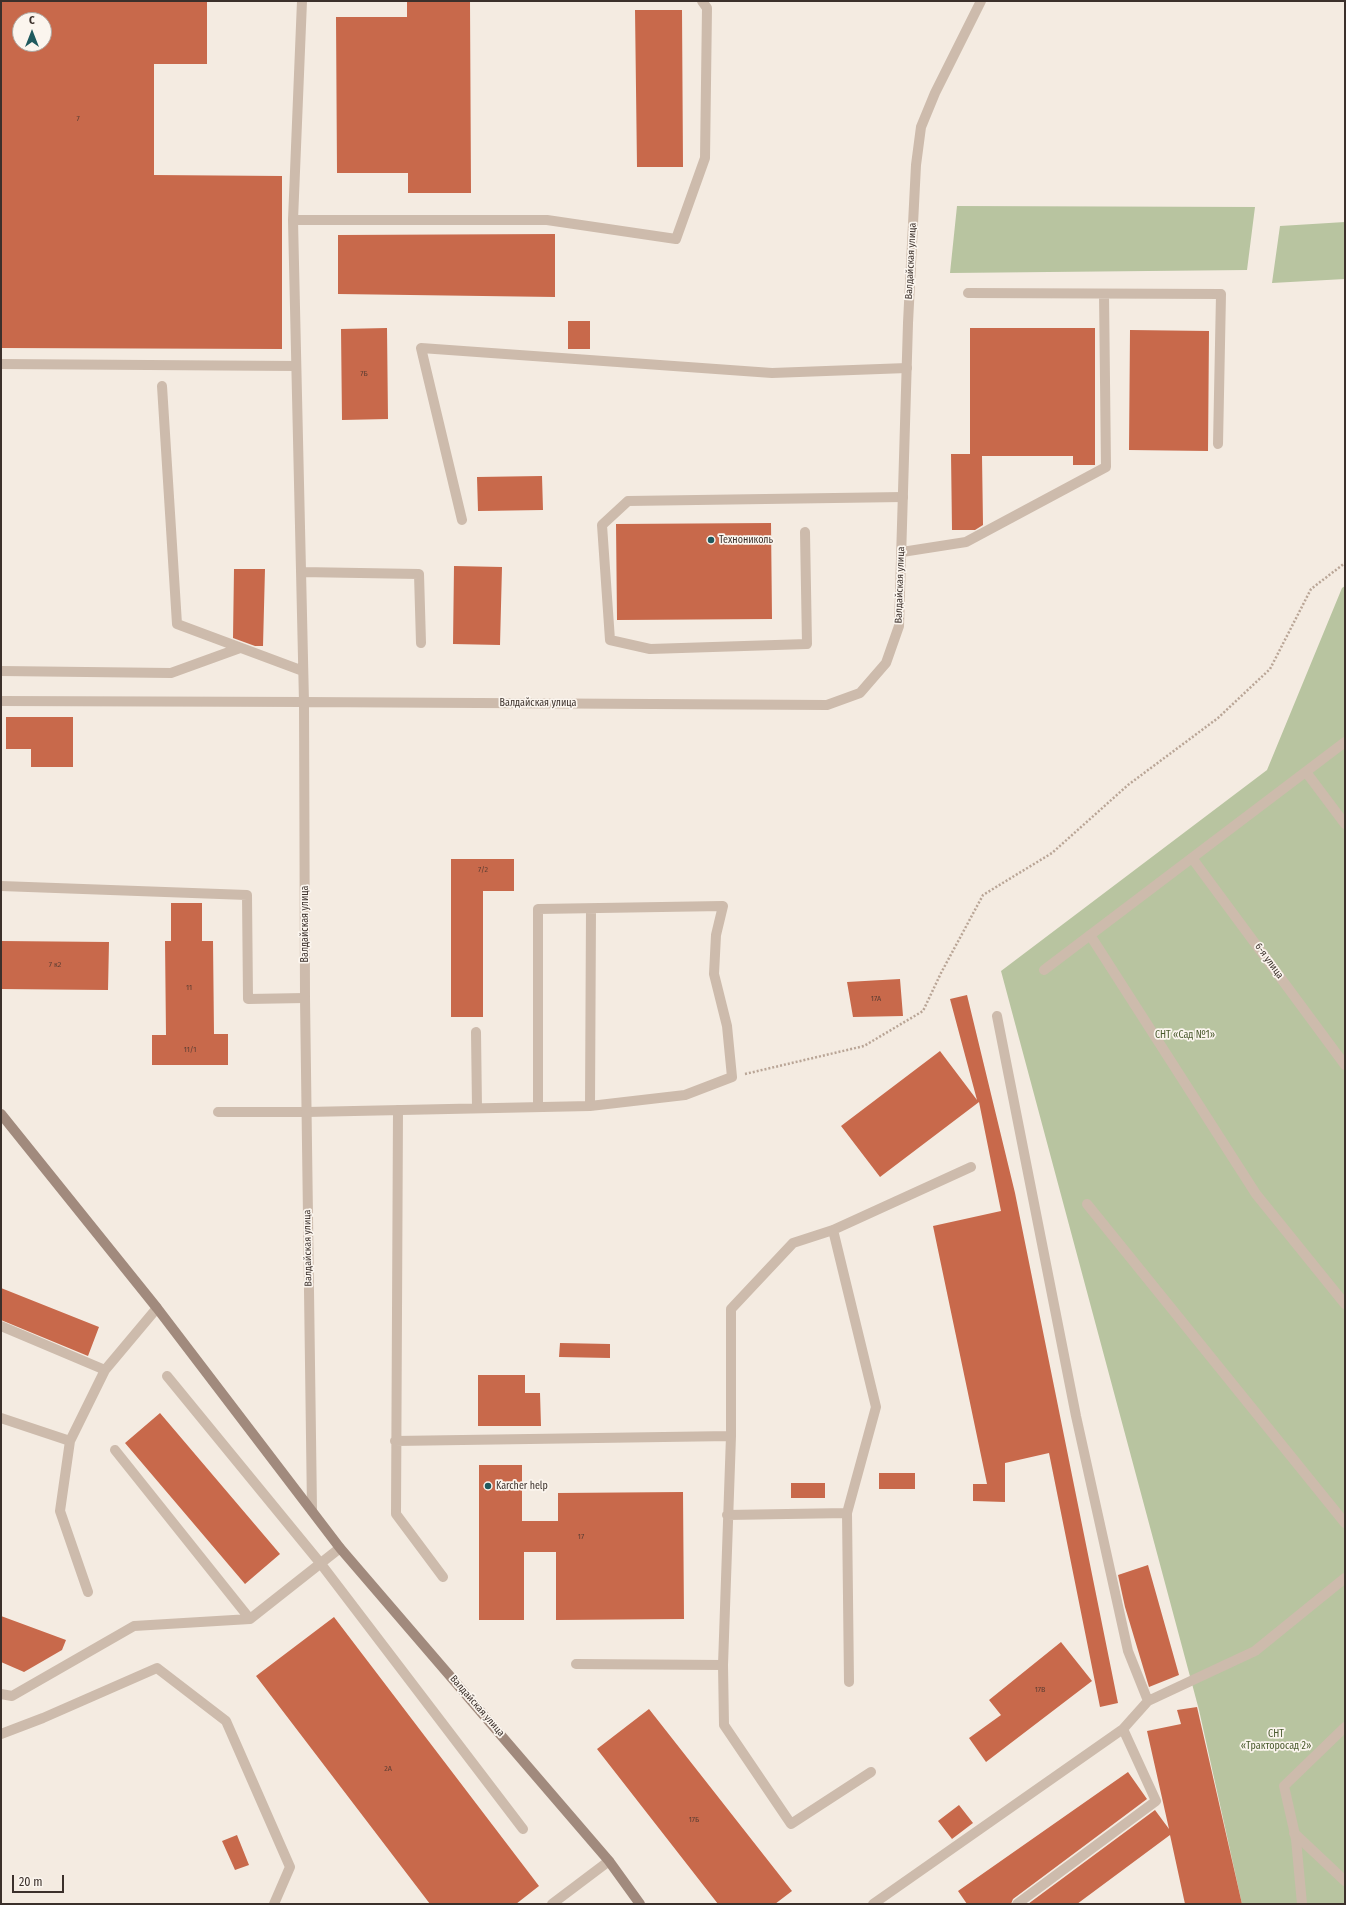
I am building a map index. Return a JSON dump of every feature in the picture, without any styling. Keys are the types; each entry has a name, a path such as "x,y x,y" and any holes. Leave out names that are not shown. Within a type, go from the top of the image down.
{"street":[{"path":"1,701 304,702 293,220 302,1"},
{"path":"293,220 547,220 676,240 705,158 707,8 702,1"},
{"name":"Валдайская улица","path":"312,1510 305,998 304,702 827,705 860,693 886,663 899,626 907,368 916,165 920,127 935,93 981,1"},
{"path":"968,293 1221,294 1218,444"},
{"path":"902,552 966,542 1106,467 1104,294"},
{"path":"462,520 421,348 772,373 907,368"},
{"path":"1,364 296,366"},
{"path":"162,386 177,624 303,671"},
{"path":"805,532 806,644 650,649 610,640 602,525 628,501 903,497"},
{"path":"301,572 419,574 421,643"},
{"path":"1,671 171,673 240,648"},
{"path":"1044,970 1345,742"},
{"path":"1306,772 1345,824"},
{"name":"6-я улица","path":"1192,858 1345,1065"},
{"path":"1,886 247,895 248,999 305,998"},
{"path":"218,1112 307,1112 590,1106 685,1095 732,1077 727,1026 714,974 716,935 723,906 591,910 538,909 538,1107"},
{"path":"590,1106 591,910"},
{"path":"1090,935 1256,1194 1345,1304"},
{"path":"997,1016 1076,1416 1128,1651 1148,1701"},
{"path":"476,1032 477,1108"},
{"path":"398,1110 395,1442 396,1514 443,1576"},
{"name":"Валдайская улица","path":"1,1114 157,1308 340,1548 609,1861 640,1904"},
{"path":"871,1772 790,1824 724,1725 723,1665 727,1515 731,1436 731,1309 793,1243 833,1230 971,1167"},
{"path":"1087,1204 1345,1523"},
{"path":"833,1230 876,1407 847,1513 848,1682"},
{"path":"88,1592 60,1511 70,1441 106,1370 157,1308"},
{"path":"1,1326 106,1370"},
{"path":"167,1376 321,1564 523,1829"},
{"path":"1,1418 70,1441"},
{"path":"395,1442 731,1436"},
{"path":"115,1450 250,1620"},
{"path":"727,1515 847,1513"},
{"path":"1,1703 134,1626 250,1620 340,1548"},
{"path":"873,1904 1123,1730 1148,1701 1255,1651 1345,1578"},
{"path":"576,1664 723,1665"},
{"path":"1,1734 43,1718 157,1668 226,1721 290,1867 274,1904"},
{"path":"1,1694 12,1696"},
{"path":"1302,1904 1294,1833 1284,1786 1345,1727"},
{"path":"1017,1904 1156,1801 1123,1730"},
{"path":"1294,1833 1345,1881"},
{"path":"552,1904 609,1861"}],"path":[{"path":"732,1077 864,1046 923,1011 941,972 983,895 1052,853 1128,785 1218,718 1270,669 1311,589 1345,563"}],"green space":[{"path":"957,206 1255,207 1247,270 950,273"},
{"path":"1345,222 1345,279 1272,283 1280,226"},
{"name":"СНТ «Сад №1»","path":"1345,586 1345,1904 1242,1904 1199,1710 1001,971 1267,770 1342,588"}],"building":[{"path":"1,1 207,1 207,64 154,64 154,175 282,176 282,349 1,348"},
{"path":"407,1 470,1 471,193 408,193 408,173 337,173 336,17 407,17"},
{"path":"635,10 682,10 683,167 637,167"},
{"path":"555,234 555,297 338,294 338,235"},
{"path":"568,321 590,321 590,349 568,349"},
{"path":"387,328 388,419 342,420 341,329"},
{"path":"970,328 1095,328 1095,465 1073,465 1073,456 982,456 983,525 975,530 952,530 951,454 970,454"},
{"path":"1130,330 1209,331 1208,451 1129,450"},
{"path":"542,476 543,510 478,511 477,477"},
{"path":"771,523 772,619 617,620 616,524"},
{"path":"454,566 502,567 500,645 453,644"},
{"path":"234,569 265,569 263,646 255,646 233,638"},
{"path":"6,717 73,717 73,767 31,767 31,749 6,749"},
{"path":"451,859 514,859 514,891 483,891 483,1017 451,1017"},
{"path":"171,903 202,903 202,941 213,941 214,1034 228,1034 228,1065 152,1065 152,1035 166,1035 165,941 171,941"},
{"path":"1,941 109,942 108,990 1,989"},
{"path":"900,979 903,1016 853,1017 847,982"},
{"path":"967,995 1015,1193 1118,1703 1100,1707 1049,1453 1005,1463 1005,1502 973,1501 973,1484 987,1484 933,1226 1001,1211 979,1102 880,1177 841,1126 940,1051 977,1100 950,999"},
{"path":"1,1288 99,1327 88,1356 1,1320"},
{"path":"560,1343 610,1344 610,1358 559,1357"},
{"path":"478,1375 525,1375 525,1393 540,1393 541,1426 478,1426"},
{"path":"160,1413 280,1554 245,1584 125,1443"},
{"path":"479,1465 522,1465 522,1521 558,1521 558,1493 683,1492 684,1619 556,1620 556,1552 524,1552 524,1620 479,1620"},
{"path":"879,1473 915,1473 915,1489 879,1489"},
{"path":"791,1483 825,1483 825,1498 791,1498"},
{"path":"1148,1565 1179,1675 1149,1687 1125,1607 1118,1575"},
{"path":"1,1616 66,1640 62,1650 24,1672 1,1662"},
{"path":"334,1617 539,1886 516,1904 430,1904 256,1676"},
{"path":"1061,1642 1092,1681 986,1762 969,1738 1001,1715 989,1700"},
{"path":"1197,1707 1242,1904 1185,1904 1170,1835 1077,1904 1028,1904 1155,1810 1169,1829 1147,1731 1181,1724 1177,1710"},
{"path":"649,1709 792,1891 775,1904 718,1904 597,1749"},
{"path":"1128,1772 1147,1799 1013,1899 1011,1904 967,1904 958,1891"},
{"path":"959,1805 973,1823 952,1839 938,1821"},
{"path":"237,1835 249,1865 235,1870 222,1841"}],"place":[{"name":"Технониколь","path":"711,540"},
{"name":"Karcher help","path":"488,1486"}],"park label":[{"name":"СНТ «Тракторосад 2»","path":"1276,1740"}]}
